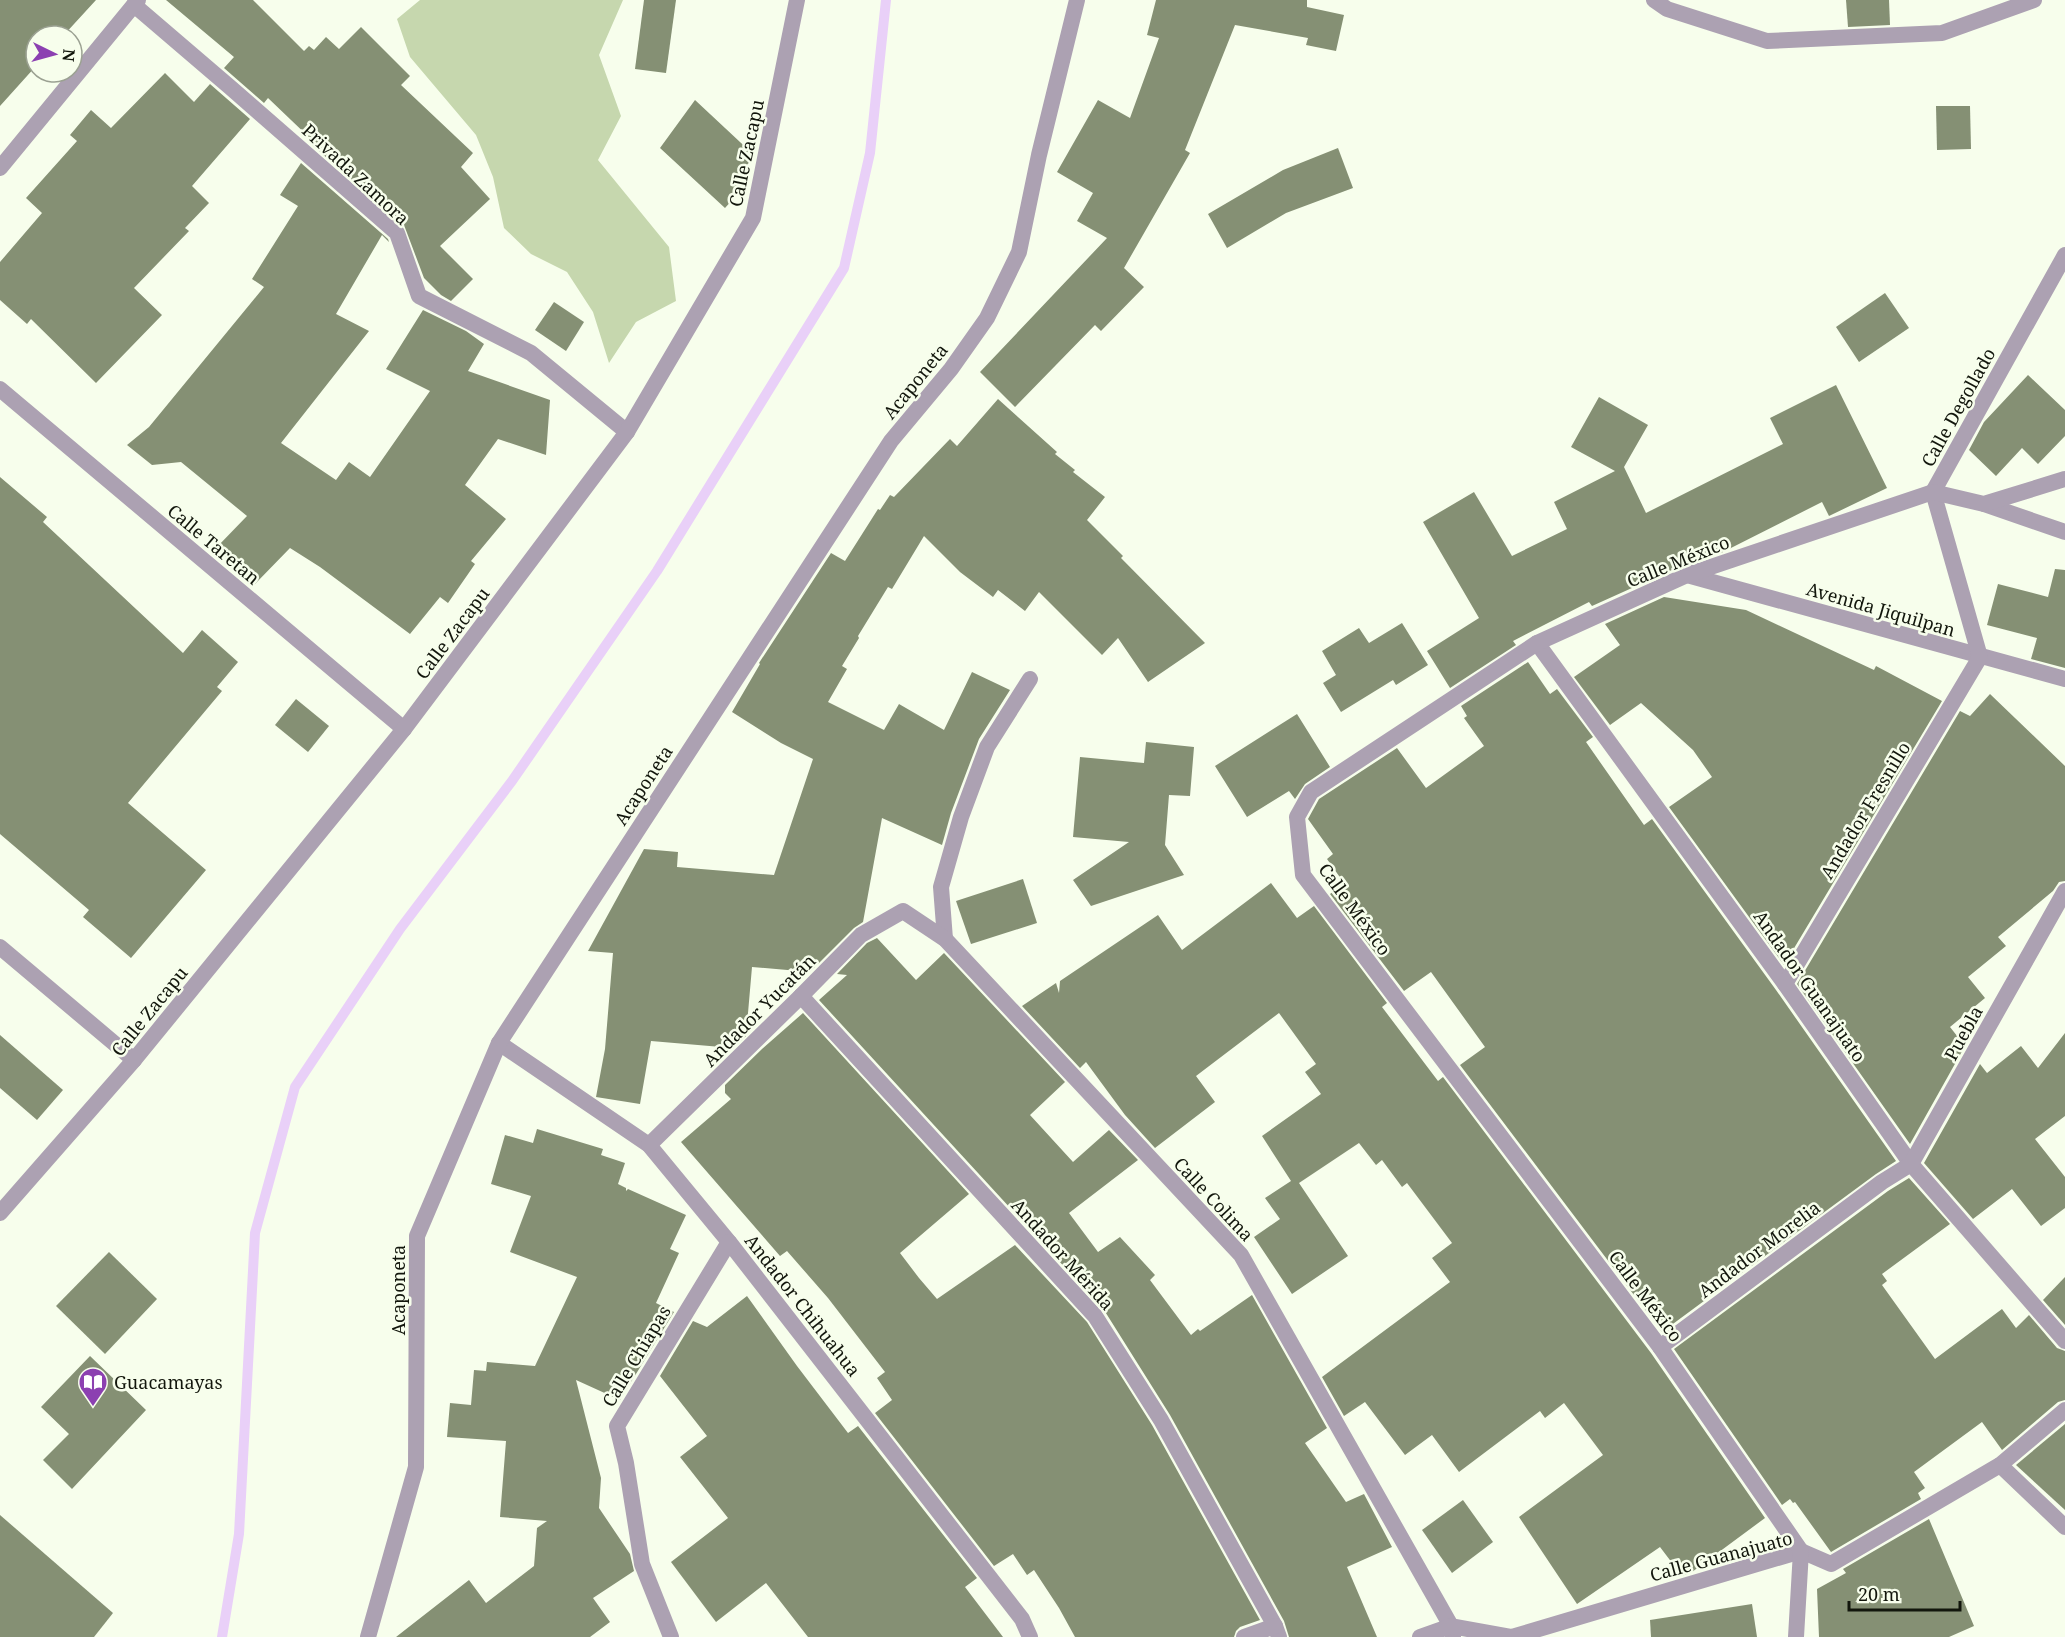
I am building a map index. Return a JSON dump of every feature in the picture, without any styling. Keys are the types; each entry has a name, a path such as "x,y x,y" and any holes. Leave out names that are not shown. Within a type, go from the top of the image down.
{"street":[{"name":"Calle Zacapu","path":"0,1213 134,1060 404,729 627,432 753,218 797,0"},
{"name":"Acaponeta","path":"368,1637 416,1467 417,1236 499,1043 891,441 951,369 987,318 1019,252 1039,155 1077,0"},
{"path":"1653,0 1667,9 1767,41 1942,33 2034,0"},
{"name":"Privada Zamora","path":"136,2 396,233 419,296 531,353 627,432"},
{"path":"0,168 136,2"},
{"name":"Calle Degollado","path":"1980,657 1934,492 2065,255"},
{"name":"Calle Taretan","path":"0,389 404,729"},
{"path":"1984,504 2065,479"},
{"path":"1934,492 1984,504 2065,532"},
{"name":"Calle México","path":"1801,1551 1660,1347 1303,875 1297,817 1311,792 1538,643 1687,575 1934,492"},
{"name":"Avenida Jiquilpan","path":"1687,575 2065,679"},
{"name":"Andador Guanajuato","path":"1538,643 1785,984 1911,1164 2065,1341"},
{"name":"Andador Fresnillo","path":"1785,984 1980,657"},
{"path":"945,939 941,887 961,817 987,747 1030,679"},
{"name":"Puebla","path":"1882,1182 1911,1164 2065,891"},
{"name":"Calle Colima","path":"903,911 945,939 1241,1255 1452,1632"},
{"name":"Andador Yucatán","path":"649,1145 861,935 903,911"},
{"path":"0,947 134,1060"},
{"name":"Andador Mérida","path":"801,996 1095,1316 1161,1419 1277,1631"},
{"name":"Andador Chihuahua","path":"499,1043 649,1145 729,1242 1022,1619 1030,1637"},
{"name":"Andador Morelia","path":"1660,1347 1882,1182"},
{"name":"Calle Chiapas","path":"670,1637 642,1564 626,1463 617,1426 729,1242"},
{"name":"Calle Guanajuato","path":"1420,1637 1452,1632 1512,1637 1801,1551 1831,1564 2000,1465 2065,1410"},
{"path":"2000,1465 2065,1527"},
{"path":"1796,1637 1801,1551"},
{"path":"1244,1637 1277,1631"}],"green space":[{"path":"420,0 623,0 599,55 621,116 598,160 669,247 676,301 636,322 609,363 593,312 567,272 531,254 504,228 493,177 476,135 410,57 397,19"}],"building":[{"path":"0,0 96,0 74,24 24,24 24,79 0,106"},
{"path":"166,0 253,0 304,51 309,46 314,50 326,37 339,49 361,27 410,76 401,85 473,153 461,167 490,199 440,246 473,279 451,301 441,295 424,278 404,225 312,145 314,142 268,98 264,103 224,68 234,57"},
{"path":"644,0 676,0 666,73 635,69"},
{"path":"1156,0 1307,0 1307,7 1344,15 1336,51 1306,45 1308,38 1235,25 1185,150 1190,153 1124,268 1144,287 1101,331 1095,325 1015,407 980,372 1107,238 1077,221 1093,193 1057,172 1098,100 1130,118 1159,38 1147,35"},
{"path":"1846,0 1889,0 1890,25 1848,27"},
{"path":"165,73 194,102 210,84 250,119 192,186 209,203 185,228 189,231 134,288 162,315 96,383 31,319 27,324 0,300 0,262 42,213 26,198 77,141 70,135 91,110 111,128"},
{"path":"695,100 755,156 735,178 744,187 725,208 660,148"},
{"path":"1936,106 1970,106 1971,149 1937,150"},
{"path":"1338,148 1353,188 1286,213 1227,248 1208,214 1283,170"},
{"path":"301,163 388,239 389,242 382,235 336,314 369,331 281,443 336,480 349,462 370,477 430,391 386,369 423,310 466,331 484,344 468,371 550,400 546,455 498,439 465,485 506,519 471,561 475,564 448,603 440,597 410,634 320,567 290,548 255,584 216,548 247,516 181,462 152,465 127,445 149,427 264,287 252,279 298,206 280,195"},
{"path":"1885,293 1909,328 1859,362 1836,327"},
{"path":"554,302 584,322 566,351 535,330"},
{"path":"2028,375 2065,410 2065,436 2038,464 2022,448 1996,476 1969,450 1984,422"},
{"path":"1836,385 1887,488 1829,516 1822,502 1721,553 1683,565 1592,606 1589,602 1513,641 1516,645 1450,688 1427,651 1479,618 1423,522 1474,492 1512,556 1567,529 1554,502 1615,471 1571,447 1599,397 1648,425 1624,467 1646,513 1783,444 1770,418"},
{"path":"998,399 1057,452 1055,454 1075,470 1073,472 1105,497 1087,520 1205,643 1148,682 1118,638 1102,655 1039,592 1025,611 998,590 993,597 960,572 924,536 892,589 888,587 858,636 859,638 842,666 847,669 828,702 884,730 899,704 944,730 972,672 1010,690 979,739 951,813 942,845 882,818 863,922 854,928 810,972 752,967 746,1036 733,1048 651,1041 640,1104 596,1097 605,1049 613,953 588,951 644,849 678,852 677,867 774,875 813,759 781,743 732,712 759,663 831,553 845,561 878,509 880,510 890,495 894,497 950,439 957,446"},
{"path":"0,477 47,517 43,522 183,653 202,630 238,662 217,687 222,691 128,803 206,870 131,958 83,917 89,910 0,834"},
{"path":"2055,569 2065,570 2065,668 2031,659 2037,638 1987,625 1998,584 2048,597"},
{"path":"1664,597 1746,610 1874,670 1876,666 1942,701 1784,965 1669,807 1712,777 1693,750 1641,703 1610,725 1574,677 1620,645 1605,624"},
{"path":"1402,623 1428,665 1396,685 1393,680 1341,712 1323,683 1336,675 1322,651 1359,628 1369,643"},
{"path":"1528,662 1550,694 1557,689 1593,737 1586,742 1644,825 1652,819 1896,1161 1662,1332 1460,1065 1485,1047 1431,972 1404,991 1330,894 1344,883 1327,859 1333,854 1308,819 1319,799 1397,748 1426,788 1484,746 1464,718 1467,716 1461,706"},
{"path":"1990,694 2065,766 2065,881 2059,882 2053,891 1998,937 2006,946 1968,977 1985,998 1950,1027 1965,1046 1910,1144 1797,984 1960,711 1970,716"},
{"path":"296,699 329,726 308,752 275,725"},
{"path":"1297,714 1330,767 1305,784 1295,799 1289,791 1247,817 1215,766"},
{"path":"1146,742 1194,747 1190,796 1169,795 1165,845 1184,875 1091,906 1073,880 1129,842 1073,837 1080,757 1144,763"},
{"path":"1023,879 1037,923 971,944 956,901"},
{"path":"1271,883 1297,918 1314,906 1387,1003 1382,1007 1438,1081 1443,1077 1651,1353 1765,1518 1692,1572 1682,1576 1660,1547 1577,1604 1519,1517 1603,1455 1564,1403 1545,1418 1540,1411 1459,1472 1432,1435 1405,1455 1365,1402 1344,1416 1322,1377 1450,1282 1432,1258 1452,1243 1407,1183 1402,1187 1382,1160 1376,1165 1359,1143 1299,1183 1348,1256 1292,1294 1254,1237 1280,1219 1265,1198 1291,1181 1262,1136 1321,1094 1305,1072 1316,1064 1279,1013 1196,1076 1215,1102 1155,1148 1125,1115 1086,1062 1080,1068 1022,1006 1056,983 1059,993 1060,981 1158,915 1182,950"},
{"path":"877,938 916,980 944,953 1065,1082 1030,1115 1073,1162 1109,1130 1138,1160 1069,1213 1098,1252 1120,1237 1155,1275 1150,1280 1191,1335 1252,1295 1327,1428 1305,1443 1346,1502 1364,1494 1392,1547 1347,1567 1377,1637 1289,1637 1284,1621 1170,1415 1104,1310 819,1000 847,975 837,974 867,943"},
{"path":"803,1013 969,1194 900,1253 937,1299 1015,1245 1087,1322 1152,1425 1260,1620 1240,1627 1234,1637 1075,1637 1034,1570 1027,1575 1013,1554 994,1566 875,1413 892,1400 877,1378 885,1372 828,1298 787,1251 780,1256 681,1142 731,1099 725,1093 725,1085"},
{"path":"2065,1033 2065,1116 2035,1139 2065,1177 2065,1208 2041,1226 2012,1189 1973,1219 1924,1163 1980,1064 1987,1073 2021,1046 2038,1068"},
{"path":"0,1035 63,1090 37,1120 0,1088"},
{"path":"537,1129 603,1149 601,1155 625,1163 618,1184 626,1188 626,1191 628,1189 686,1215 670,1249 679,1253 656,1303 674,1312 620,1400 576,1380 601,1478 599,1508 630,1554 634,1571 593,1598 610,1622 590,1637 396,1637 469,1580 486,1603 534,1566 537,1528 547,1521 500,1517 506,1441 447,1437 450,1403 471,1405 474,1370 486,1371 487,1362 535,1366 577,1277 510,1252 531,1196 491,1184 505,1135 533,1143"},
{"path":"1909,1178 1950,1224 1882,1274 1887,1281 1882,1285 1935,1359 2002,1309 2016,1328 2029,1315 2057,1348 2065,1351 2065,1400 2058,1402 2002,1450 1982,1422 1914,1472 1925,1488 1918,1493 1921,1499 1831,1552 1795,1502 1793,1503 1790,1499 1782,1505 1674,1349 1888,1191"},
{"name":"Guacamayas","path":"109,1252 157,1299 105,1354 56,1306"},
{"path":"2065,1277 2065,1325 2043,1300"},
{"path":"747,1296 848,1433 858,1426 977,1578 965,1587 1003,1637 808,1637 766,1583 716,1622 671,1562 728,1518 680,1457 707,1436 660,1376 693,1321 707,1327"},
{"name":"Guacamayas","path":"90,1356 146,1410 72,1489 43,1460 69,1434 41,1407"},
{"path":"2065,1424 2065,1510 2016,1465"},
{"path":"1463,1500 1493,1542 1452,1573 1422,1530"},
{"path":"0,1515 113,1613 94,1637 0,1637"},
{"path":"1929,1519 1974,1626 1949,1637 1819,1637 1817,1589 1846,1573 1843,1569"},
{"path":"1752,1604 1757,1637 1651,1637 1650,1620"}],"waterway":[{"path":"222,1637 239,1534 255,1233 295,1087 400,929 512,781 657,571 844,268 870,153 886,0"}],"place":[{"name":"Guacamayas","path":"93,1408"}]}
